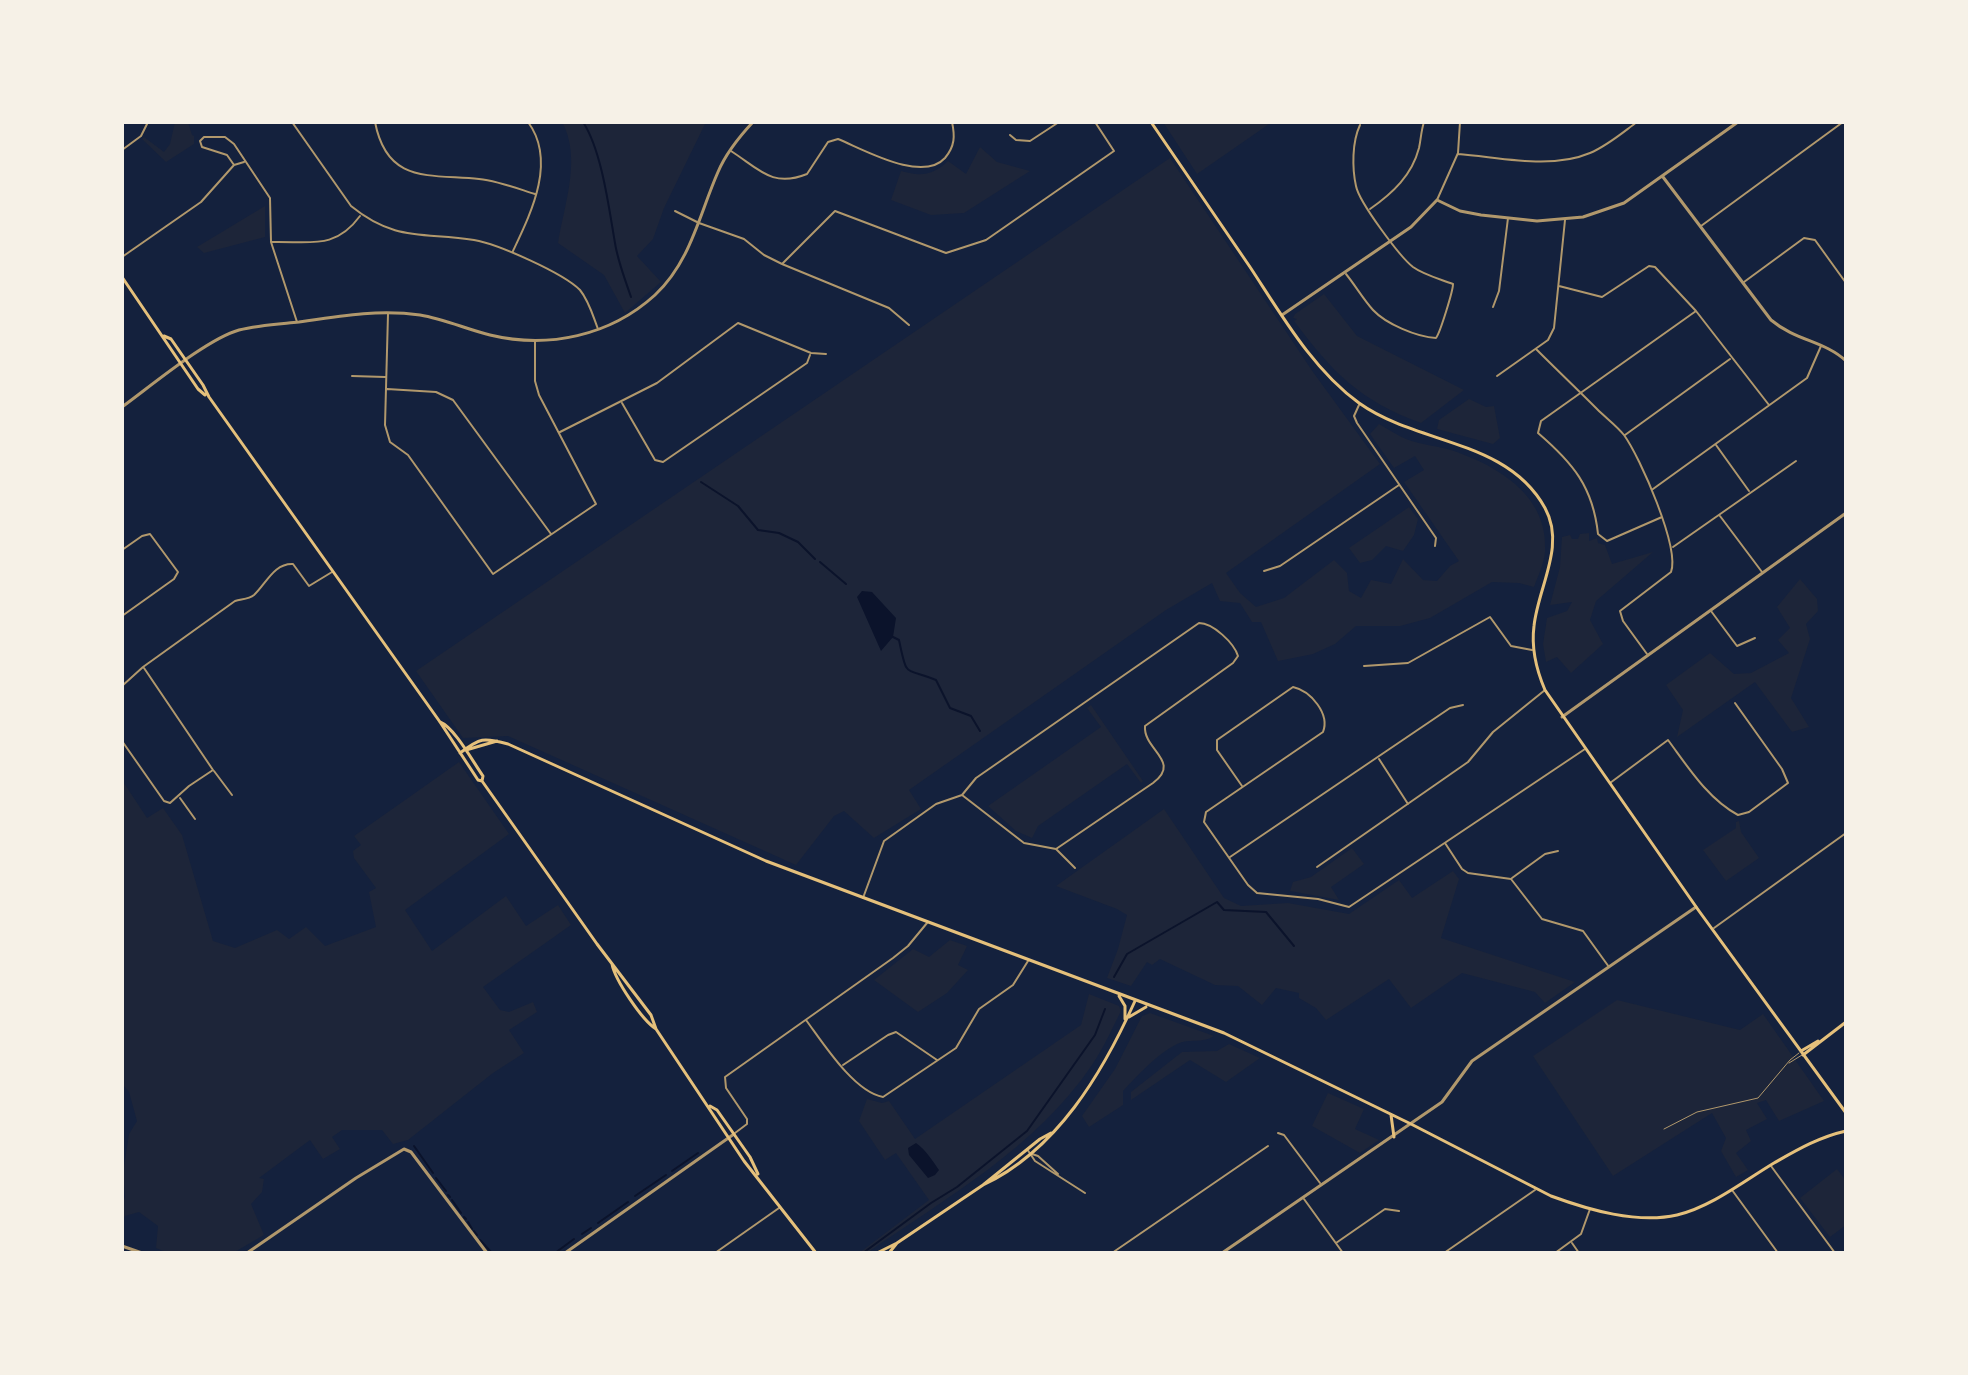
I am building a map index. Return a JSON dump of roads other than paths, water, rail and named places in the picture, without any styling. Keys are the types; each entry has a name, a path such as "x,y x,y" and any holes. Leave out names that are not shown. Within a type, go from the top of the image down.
{"main road":[{"path":"1151,122 1282,315 1319,364 1359,403 1413,430 1492,458 1514,472 1533,490 1547,511 1552,534 1551,558 1534,624 1535,667 1545,690 1696,907 1846,1113"},
{"path":"122,277 198,389 209,397"},
{"path":"164,336 171,339 187,361 209,397 463,752 478,780 482,781 651,1015 656,1029 710,1105 729,1138 816,1253"},
{"path":"463,752 470,744 483,739 513,746 733,848 1233,1037 1551,1196 1590,1208 1665,1217 1698,1207 1814,1141 1846,1131"},
{"path":"1117,994 1126,1010 1124,1023"},
{"path":"983,1185 1002,1176 1032,1154 1051,1133 1091,1084 1135,1001"},
{"path":"1124,1023 1137,1011 1149,1006"},
{"path":"1802,1053 1846,1022"},
{"path":"710,1105 734,1134 760,1178"},
{"path":"1391,1115 1394,1137"},
{"path":"877,1253 983,1185 1051,1133"},
{"path":"889,1253 897,1243"}],"street":[{"path":"122,150 141,136 148,122"},
{"path":"292,122 351,206 361,214 385,228 404,234 474,240 512,252 578,288 598,329"},
{"path":"375,122 389,156 410,173 482,180 535,194"},
{"path":"469,122 477,122"},
{"path":"512,252 529,216 542,158 537,137 528,122"},
{"path":"122,407 229,333 363,313 419,315 489,335 535,342 565,339 598,329 630,314 656,294 682,262 718,171 753,122"},
{"path":"730,151 782,181 807,174 828,142 838,139 909,167 926,168 940,164 950,152 954,144 952,122"},
{"path":"1010,135 1016,140 1030,141 1059,122"},
{"path":"782,264 835,211 946,253 986,240 1114,151 1095,122"},
{"path":"1369,209 1389,196 1408,175 1420,145 1424,122"},
{"path":"1282,315 1391,241 1416,222 1437,200 1458,154 1460,122"},
{"path":"1458,154 1555,161 1573,159 1603,146 1637,122"},
{"path":"1437,200 1460,211 1508,218 1565,220 1583,217 1624,203 1738,122"},
{"path":"1834,122 1837,126"},
{"path":"1700,227 1843,122"},
{"path":"1345,273 1373,311 1427,338 1436,338 1441,332 1453,284 1411,265 1391,241 1356,187 1354,138 1360,125"},
{"path":"234,165 227,155 202,147 200,141 204,137 225,137 234,144 270,198 271,242 297,322"},
{"path":"122,257 201,202 234,165 245,162"},
{"path":"1663,177 1771,320 1783,330 1821,346 1846,361"},
{"path":"675,211 744,239 782,264 889,308 909,325"},
{"path":"271,242 337,239 349,230 361,214"},
{"path":"1493,307 1499,291 1508,218"},
{"path":"1497,376 1548,340 1554,328 1565,220"},
{"path":"1743,283 1809,237 1815,240 1846,283"},
{"path":"1559,286 1602,297 1649,266 1655,267 1696,311 1769,405"},
{"path":"1662,517 1607,541 1598,534 1596,514 1585,483 1538,433 1541,421 1696,311"},
{"path":"388,313 385,425 390,442 408,455 493,574 596,504 539,395 535,381 535,342"},
{"path":"559,433 657,383 738,323 811,353 826,354"},
{"path":"1652,490 1807,378 1821,346"},
{"path":"1536,349 1624,435 1662,517 1672,548 1674,565 1671,572 1620,611 1623,621 1648,655"},
{"path":"621,402 655,460 663,462 807,363 811,353"},
{"path":"1624,435 1732,358"},
{"path":"352,376 386,377"},
{"path":"386,389 436,392 453,400 551,534"},
{"path":"1359,403 1354,416 1357,423 1436,538 1435,546"},
{"path":"1715,444 1750,492"},
{"path":"1672,548 1796,461"},
{"path":"1264,571 1280,566 1400,485"},
{"path":"1562,717 1846,513"},
{"path":"1720,515 1762,573"},
{"path":"122,550 150,534 178,572 174,579 122,616"},
{"path":"122,686 143,667 235,601 250,598 264,580 286,564 293,564 309,586 333,571"},
{"path":"1711,610 1737,646 1755,638"},
{"path":"1364,666 1408,663 1490,617 1511,646 1534,650"},
{"path":"863,898 884,841 936,804 962,795 976,778 1199,623 1205,623 1232,645 1238,656 1233,663 1145,726 1144,733 1165,766 1164,773 1056,849"},
{"path":"143,667 232,795"},
{"path":"1242,786 1217,750 1217,740 1293,687 1306,692 1324,716 1323,732 1206,812 1204,822 1254,891 1318,899 1349,907 1585,749"},
{"path":"1317,867 1468,762 1493,732 1545,690"},
{"path":"1609,783 1668,740 1701,784 1727,809 1738,815 1749,812 1788,783 1782,769 1735,703"},
{"path":"1229,858 1450,708 1463,705"},
{"path":"122,741 164,801 170,803 213,770"},
{"path":"1378,758 1408,804"},
{"path":"962,795 1024,843 1056,849 1075,868"},
{"path":"179,797 195,819"},
{"path":"1713,929 1846,833"},
{"path":"1444,842 1468,873 1511,879 1545,854 1558,851"},
{"path":"1511,879 1542,919 1583,931 1609,967"},
{"path":"1222,1253 1394,1137 1447,1097 1472,1061 1696,907"},
{"path":"565,1253 747,1124 747,1119 726,1088 725,1077 893,958 927,923"},
{"path":"806,1019 843,1066 872,1095 883,1097 956,1048 979,1009 1013,985 1028,961"},
{"path":"843,1066 896,1032 938,1061"},
{"path":"1278,1133 1284,1135 1322,1185"},
{"path":"1112,1253 1268,1146"},
{"path":"247,1253 404,1149 411,1152 487,1253"},
{"path":"1027,1149 1085,1193"},
{"path":"1771,1165 1835,1253"},
{"path":"1444,1253 1537,1189"},
{"path":"1731,1189 1778,1253"},
{"path":"1304,1198 1343,1253"},
{"path":"715,1253 781,1206"},
{"path":"1555,1253 1581,1234 1590,1208"},
{"path":"1336,1243 1385,1209 1399,1211"},
{"path":"1571,1242 1579,1253"},
{"path":"122,1246 142,1253"},
{"path":"1449,1250 1453,1253"}],"lane":[{"path":"1664,1129 1697,1112 1758,1098 1787,1063 1802,1053"}],"waterway":[{"path":"583,122 600,164 616,250 631,297"},
{"path":"701,482 738,506 758,530 779,533 798,542 815,559"},
{"path":"820,562 846,584"},
{"path":"893,637 899,640 908,670 936,680 950,708 971,716 980,731"},
{"path":"1114,977 1127,954 1217,902 1224,910 1266,912 1294,946"},
{"path":"863,1253 957,1187 1027,1131 1095,1035 1105,1009"},
{"path":"414,1146 433,1173"},
{"path":"672,1171 698,1153"},
{"path":"635,1196 666,1175"},
{"path":"436,1178 446,1191"},
{"path":"452,1200 461,1213"},
{"path":"598,1223 628,1202"},
{"path":"468,1222 472,1229"},
{"path":"582,1234 591,1228"},
{"path":"474,1231 477,1235"},
{"path":"555,1253 574,1239"},
{"path":"480,1240 491,1252"}]}
